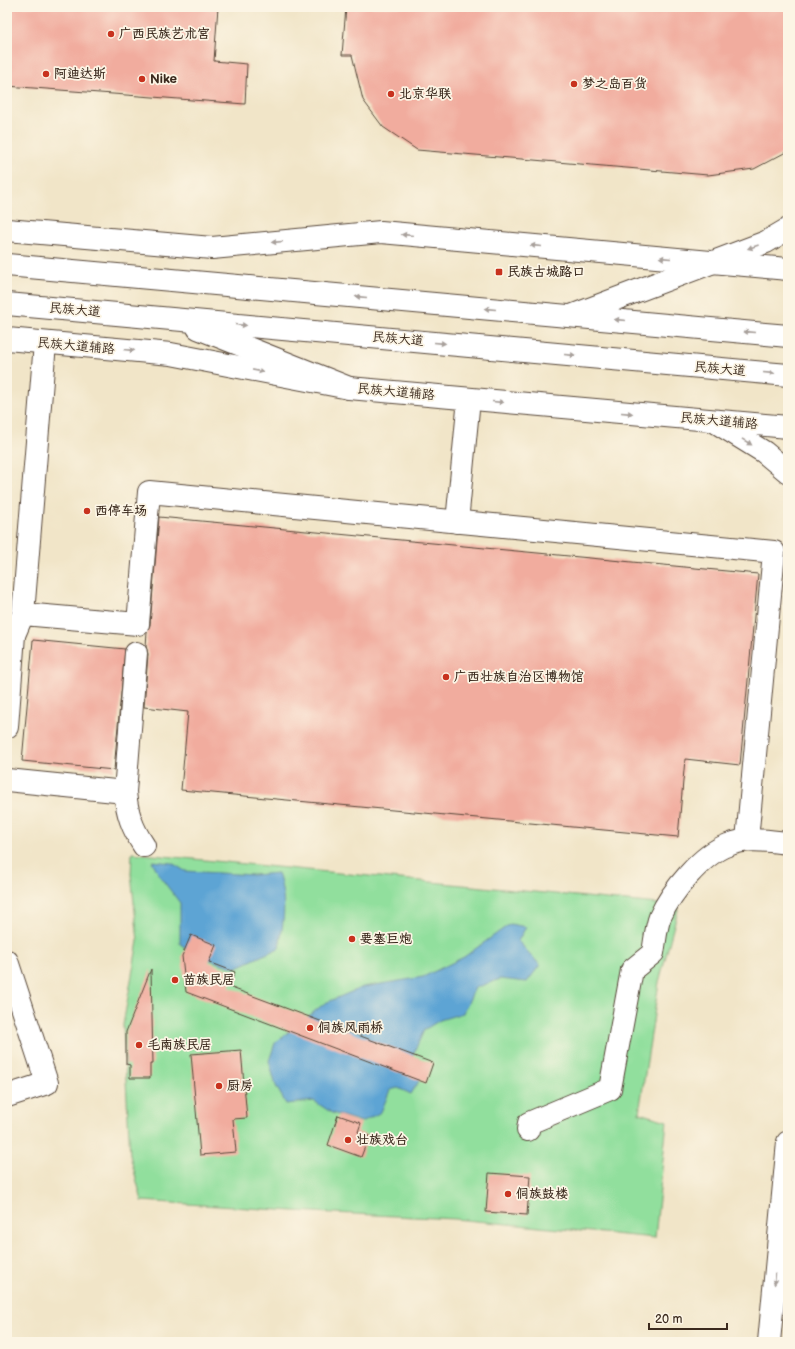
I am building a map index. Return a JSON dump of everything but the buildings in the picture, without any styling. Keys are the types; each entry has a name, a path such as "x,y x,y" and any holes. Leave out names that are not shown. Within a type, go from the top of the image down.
{"main road":[{"path":"7,230 212,248 381,232 788,269"},
{"path":"571,316 766,242 788,230"},
{"path":"7,265 788,336"},
{"name":"民族大道","path":"7,304 788,375"},
{"path":"175,319 349,388"},
{"name":"民族大道辅路","path":"7,339 171,354 349,388 788,427"},
{"path":"7,727 11,635 23,614 44,343"},
{"path":"457,522 469,399"},
{"path":"714,421 764,452 788,472"},
{"path":"23,614 138,624 149,492 774,552 747,840"},
{"path":"136,654 125,792 127,814 134,831 144,846"},
{"path":"7,780 125,792"},
{"path":"528,1130 529,1123 610,1089 632,970 654,953 660,918 674,892 706,858 728,845 747,840 788,843"},
{"path":"7,961 47,1083 7,1096"},
{"path":"769,1342 788,1142"}],"green space":[{"path":"132,853 679,906 659,982 639,1113 667,1121 655,1238 455,1219 294,1211 142,1201 130,1155 123,1025 138,941 131,874"}],"water":[{"path":"152,861 172,863 185,871 253,875 278,873 284,902 279,948 235,968 198,956 180,944 180,903 161,878"},
{"path":"510,924 526,927 518,941 540,965 527,982 500,979 475,988 463,1013 440,1020 424,1030 412,1057 419,1081 411,1094 398,1088 390,1090 381,1112 362,1122 332,1113 314,1101 286,1104 276,1086 269,1061 275,1043 325,1003 363,987 423,977 464,957"}],"place":[{"name":"广西民族艺术宫","path":"111,34"},
{"name":"阿迪达斯","path":"46,74"},
{"name":"Nike","path":"142,79"},
{"name":"梦之岛百货","path":"574,84"},
{"name":"北京华联","path":"391,94"},
{"name":"民族古城路口","path":"499,272"},
{"name":"西停车场","path":"87,511"},
{"name":"广西壮族自治区博物馆","path":"446,677"},
{"name":"要塞巨炮","path":"352,939"},
{"name":"苗族民居","path":"175,980"},
{"name":"侗族风雨桥","path":"310,1028"},
{"name":"毛南族民居","path":"139,1045"},
{"name":"厨房","path":"219,1086"},
{"name":"壮族戏台","path":"348,1140"},
{"name":"侗族鼓楼","path":"508,1194"}]}
